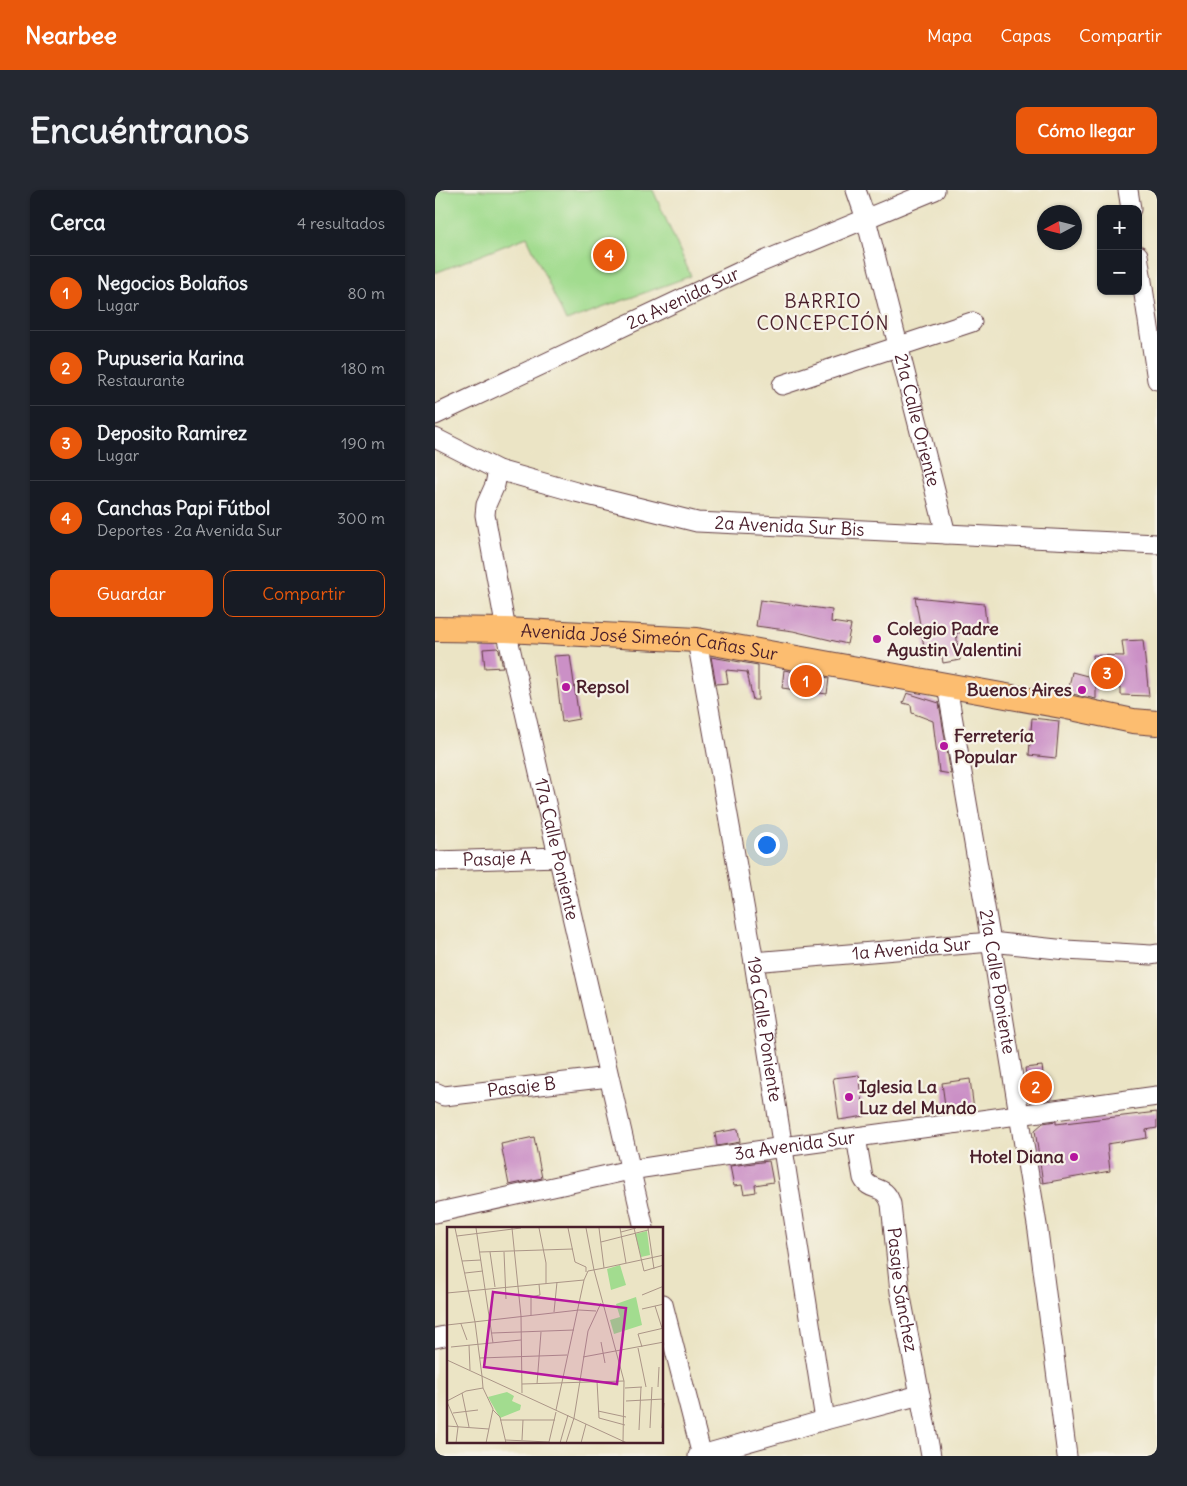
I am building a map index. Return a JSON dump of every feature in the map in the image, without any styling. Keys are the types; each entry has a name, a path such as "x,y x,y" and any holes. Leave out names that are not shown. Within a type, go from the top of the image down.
{"main road":[{"name":"Avenida José Simeón Cañas Sur","path":"435,629 506,630 697,640 1067,707 1133,721 1157,723"}],"street":[{"name":"21a Calle Oriente","path":"856,190 866,218 947,534"},
{"name":"2a Avenida Sur","path":"435,416 752,266 935,190"},
{"path":"1128,190 1130,205"},
{"path":"1142,281 1157,378"},
{"path":"781,385 972,322"},
{"name":"2a Avenida Sur Bis","path":"435,438 498,470 576,492 697,522 1157,544"},
{"name":"17a Calle Poniente","path":"498,470 495,485 486,505 485,515 506,630 644,1227"},
{"name":"19a Calle Poniente","path":"697,640 754,962 825,1420"},
{"name":"21a Calle Poniente","path":"947,686 1038,1231 1067,1456"},
{"name":"Pasaje A","path":"435,861 559,857"},
{"name":"1a Avenida Sur","path":"754,962 991,942 1066,950 1157,954"},
{"name":"Pasaje B","path":"435,1092 444,1096 609,1077"},
{"name":"3a Avenida Sur","path":"435,1213 630,1170 783,1147 1157,1096"},
{"name":"Pasaje Sánchez","path":"856,1137 865,1182 889,1196 891,1204 899,1292 931,1456"},
{"path":"664,1313 668,1350 701,1456 920,1395"}],"green space":[{"path":"435,190 653,190 691,276 566,321 527,237 435,273"}],"building":[{"path":"915,597 984,604 987,631 956,633 960,660 943,663 941,650 925,652"},
{"path":"760,600 832,610 831,622 851,625 847,644 793,631 756,626"},
{"path":"1143,640 1149,696 1121,695 1121,688 1096,684 1096,699 1068,693 1072,672 1095,678 1093,655 1124,656 1122,641"},
{"path":"497,648 503,667 485,668 483,649"},
{"name":"Repsol","path":"570,655 579,719 562,722 554,656"},
{"path":"711,657 758,665 758,700 753,700 747,672 726,670 728,683 716,684"},
{"path":"784,670 829,678 827,694 782,688"},
{"name":"Ferretería Popular","path":"907,693 939,703 951,774 939,772 933,721 912,713 911,705 903,703"},
{"path":"1032,718 1059,721 1056,758 1029,755"},
{"path":"1042,1066 1045,1088 1051,1087 1052,1099 1030,1102 1025,1068"},
{"name":"Iglesia La Luz del Mundo","path":"859,1075 865,1116 839,1120 833,1078"},
{"path":"970,1079 974,1110 946,1113 942,1083"},
{"name":"Hotel Diana","path":"1157,1112 1157,1128 1146,1130 1147,1138 1107,1144 1110,1171 1043,1183 1035,1130 1043,1123 1056,1121 1056,1124"},
{"path":"738,1129 740,1142 717,1146 715,1133"},
{"path":"534,1137 542,1178 509,1185 501,1144"},
{"path":"769,1161 773,1182 755,1185 756,1192 744,1194 742,1185 734,1186 730,1166"}],"place":[{"name":"Canchas Papi Fútbol","path":"609,255"},
{"name":"Colegio Padre Agustin Valentini","path":"877,639"},
{"name":"Deposito Ramirez","path":"1107,673"},
{"name":"Negocios Bolaños","path":"806,681"},
{"name":"Repsol","path":"566,687"},
{"name":"Buenos Aires","path":"1082,690"},
{"name":"Ferretería Popular","path":"944,746"},
{"name":"Pupuseria Karina","path":"1036,1087"},
{"name":"Iglesia La Luz del Mundo","path":"849,1097"},
{"name":"Hotel Diana","path":"1074,1157"}],"district":[{"name":"BARRIO CONCEPCIÓN","path":"823,312"}]}
